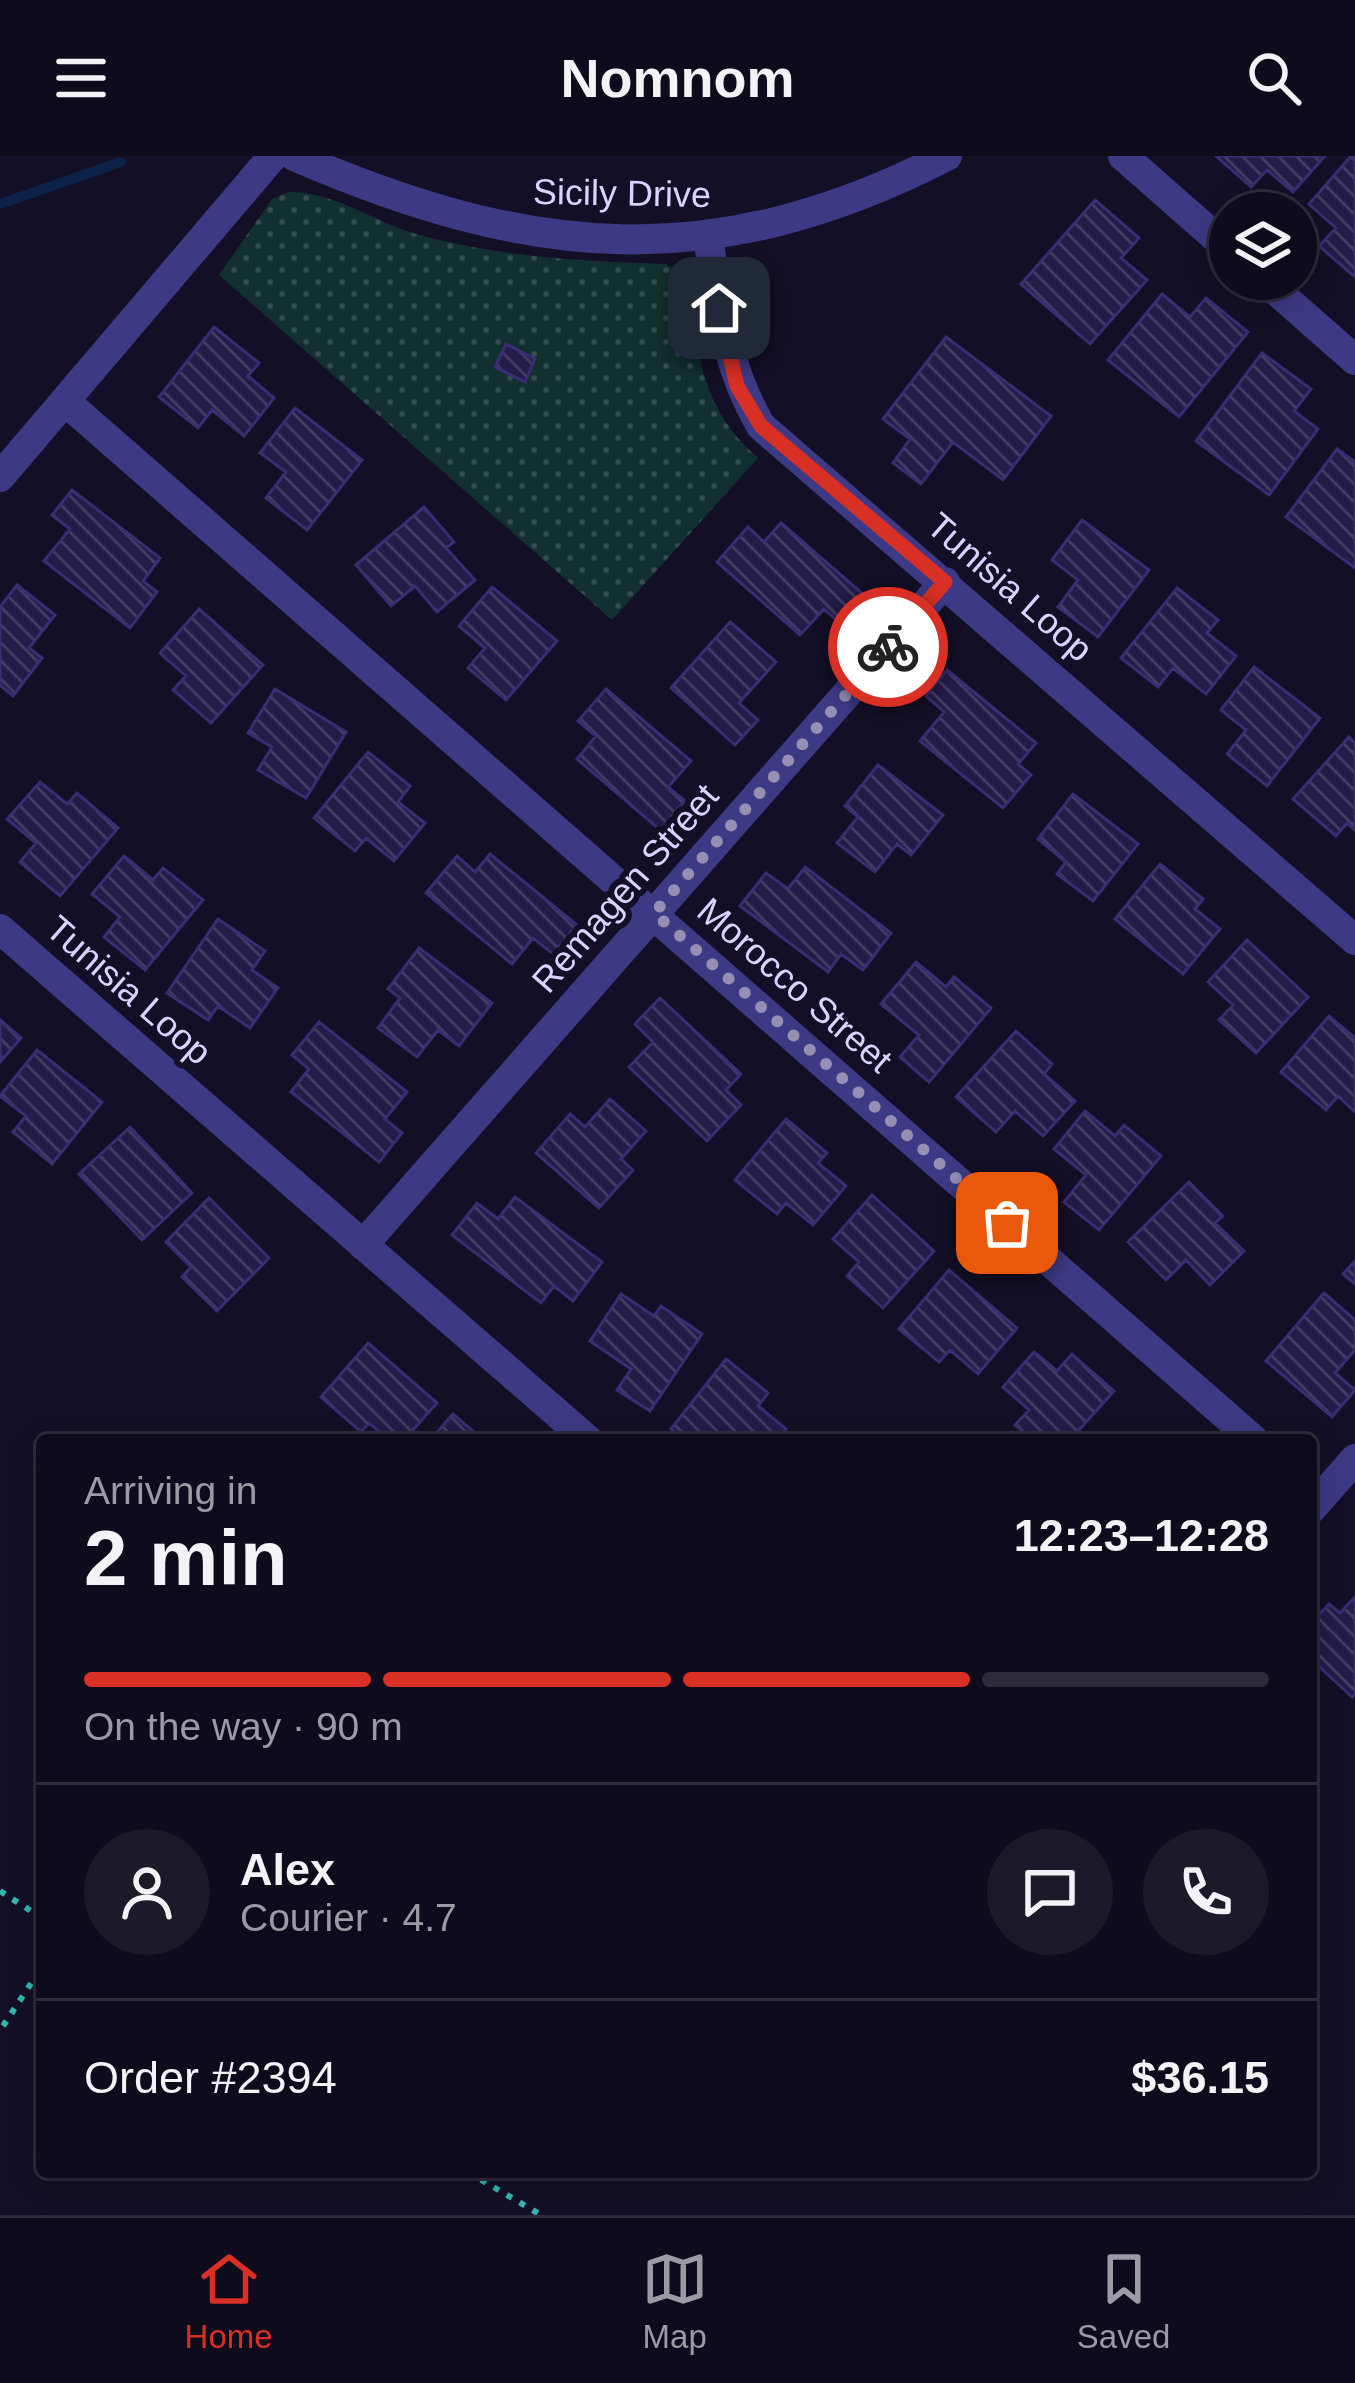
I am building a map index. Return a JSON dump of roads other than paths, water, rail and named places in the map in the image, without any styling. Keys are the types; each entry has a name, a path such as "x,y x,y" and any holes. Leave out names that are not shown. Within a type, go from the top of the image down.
{"street":[{"path":"0,477 273,156"},
{"name":"Sicily Drive","path":"294,156 453,218 525,232 707,238 798,217 884,188 947,156"},
{"path":"1123,156 1209,232"},
{"name":"Tunisia Loop","path":"707,238 731,365 761,426 1355,940"},
{"path":"1287,300 1355,360"},
{"name":"Morocco Street","path":"65,402 1247,1434"},
{"name":"Remagen Street","path":"363,1245 945,582"},
{"name":"Tunisia Loop","path":"0,929 581,1434"},
{"path":"1317,1496 1355,1459"}],"waterway":[{"path":"0,204 121,162"}]}
